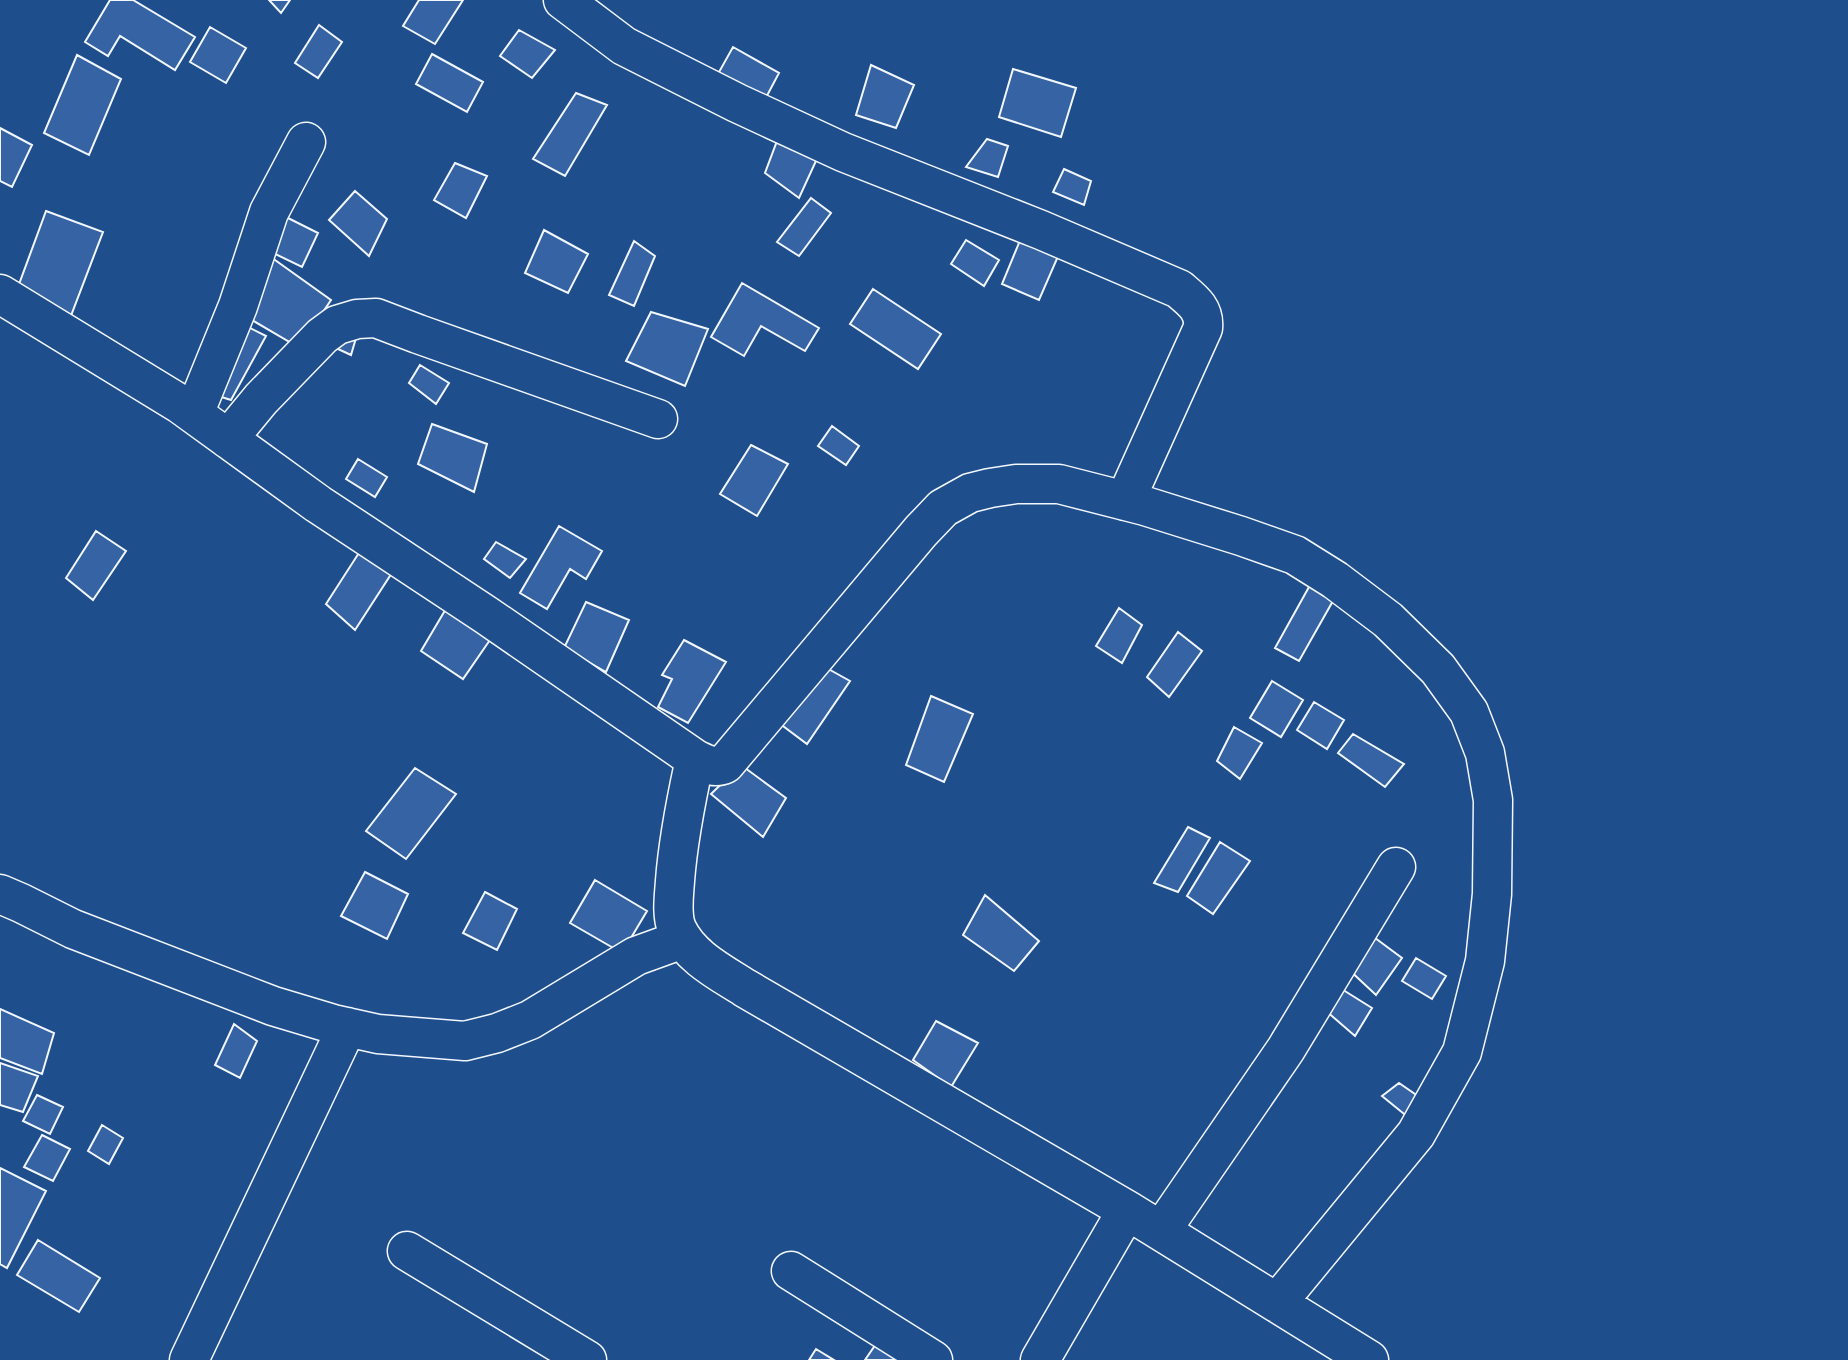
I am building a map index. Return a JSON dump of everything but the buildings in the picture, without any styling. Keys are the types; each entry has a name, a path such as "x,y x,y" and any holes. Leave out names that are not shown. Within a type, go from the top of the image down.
{"street":[{"path":"563,0 624,46 737,103 843,152 1041,230 1179,289 1195,303 1204,318 1203,328 1125,501"},
{"path":"194,414 237,306 269,212 306,142"},
{"path":"0,294 194,414 318,504 486,615 695,759 712,766 725,764 943,508 970,493 990,488 1016,484 1059,484 1125,501 1295,555 1335,580 1388,620 1438,669 1469,712 1485,753 1493,800 1492,894 1485,961 1462,1052 1416,1133 1277,1303"},
{"path":"228,439 261,399 322,336 337,325 357,319 376,318 658,419"},
{"path":"695,759 678,841 674,921 683,939 703,961 1126,1210 1368,1360"},
{"path":"1161,1231 1286,1049 1395,867"},
{"path":"0,894 74,929 261,1002 378,1034 465,1041 497,1033 530,1020 636,956 683,939"},
{"path":"189,1360 347,1027"},
{"path":"1040,1360 1126,1210"},
{"path":"407,1251 587,1360"},
{"path":"791,1270 933,1360"}]}
